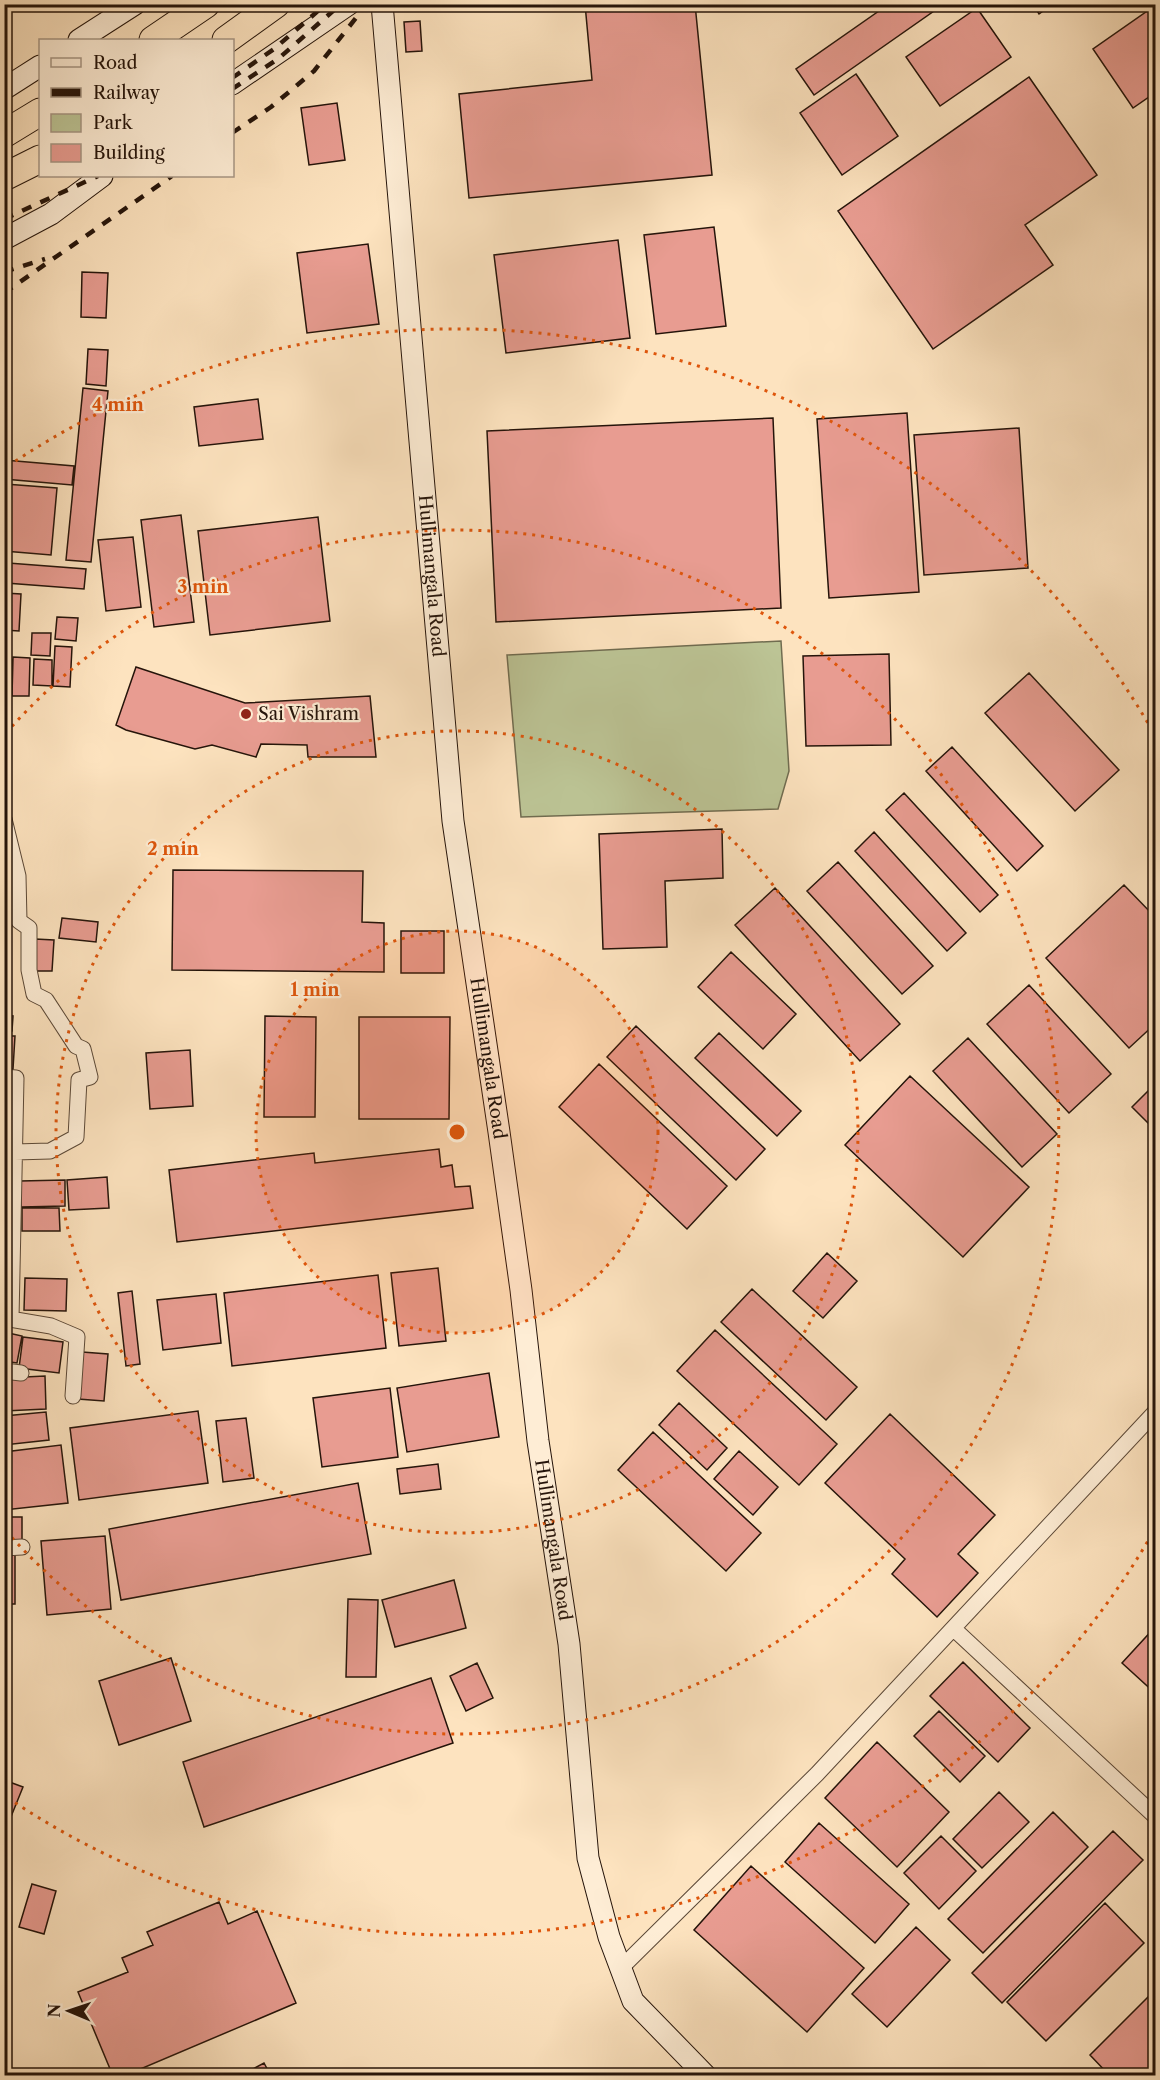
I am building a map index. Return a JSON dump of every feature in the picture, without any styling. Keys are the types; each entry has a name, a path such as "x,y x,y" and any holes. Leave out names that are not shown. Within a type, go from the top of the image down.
{"highway":[{"path":"154,39 206,4"},
{"path":"227,39 276,4"},
{"path":"4,134 39,113"},
{"path":"4,177 39,160"}],"street":[{"path":"81,39 135,4"},
{"path":"234,83 349,4"},
{"name":"Hullimangala Road","path":"382,4 453,821 499,1132 538,1441 569,1644 588,1858 609,1937 633,2001 706,2076"},
{"path":"4,89 39,67"},
{"path":"4,239 51,214 101,177"},
{"path":"4,819 18,876 19,921 30,928 29,969 34,994 46,1000 76,1046 83,1049 90,1077 80,1080 76,1137 50,1151 15,1152"},
{"path":"4,1077 16,1078 15,1152 9,1175 8,1318 51,1326 77,1337 73,1396"},
{"path":"4,1371 21,1373"},
{"path":"621,1968 817,1774 1155,1412"},
{"path":"4,1548 22,1547"},
{"path":"954,1629 1155,1817"}],"green space":[{"path":"781,641 789,771 778,809 521,817 507,655"}],"building":[{"path":"585,4 695,4 712,175 469,198 459,94 592,80"},
{"path":"889,4 944,4 814,95 796,69"},
{"path":"1033,4 1053,4 1039,14"},
{"path":"1156,5 1156,92 1133,108 1093,49"},
{"path":"977,8 1011,57 940,106 906,57"},
{"path":"420,21 422,51 406,52 404,22"},
{"path":"856,74 898,136 842,175 800,113"},
{"path":"1029,77 1097,175 1025,225 1053,265 933,349 838,211"},
{"path":"337,103 345,160 309,165 301,108"},
{"path":"714,227 726,326 656,334 644,235"},
{"path":"618,240 630,338 506,353 494,255"},
{"path":"368,244 379,324 307,333 297,253"},
{"path":"82,272 108,273 106,318 81,317"},
{"path":"88,349 108,350 106,386 86,384"},
{"path":"83,388 108,391 91,562 66,560"},
{"path":"258,399 263,439 199,446 194,407"},
{"path":"907,413 919,592 829,598 817,419"},
{"path":"773,418 781,608 496,622 487,431"},
{"path":"1019,428 1028,568 924,575 914,435"},
{"path":"4,460 74,466 72,485 4,479"},
{"path":"5,484 57,488 51,555 4,551"},
{"path":"181,515 194,622 154,627 141,520"},
{"path":"318,517 330,621 210,635 198,531"},
{"path":"133,537 141,607 106,611 98,540"},
{"path":"8,563 86,569 84,589 6,583"},
{"path":"4,593 21,594 19,631 4,630"},
{"path":"57,617 78,618 76,641 55,639"},
{"path":"32,633 51,633 50,656 31,655"},
{"path":"55,646 72,647 70,687 53,686"},
{"path":"889,654 891,745 806,746 803,656"},
{"path":"13,657 30,658 29,696 12,696"},
{"path":"4,659 12,660 10,699 4,699"},
{"path":"34,659 52,660 52,686 33,685"},
{"name":"Sai Vishram","path":"136,667 245,703 370,696 376,757 308,757 307,745 261,744 256,757 212,745 195,749 126,730 116,725"},
{"path":"1029,673 1119,770 1075,811 985,713"},
{"path":"952,747 1043,846 1017,871 926,771"},
{"path":"904,793 998,895 980,912 886,810"},
{"path":"722,829 723,878 665,881 667,947 603,949 599,834"},
{"path":"874,832 966,933 947,951 855,851"},
{"path":"838,862 933,966 902,994 807,891"},
{"path":"173,870 363,871 362,922 384,923 384,972 172,970"},
{"path":"1124,885 1156,918 1156,1023 1129,1048 1046,958"},
{"path":"775,888 900,1024 860,1061 735,925"},
{"path":"62,918 98,922 96,942 59,938"},
{"path":"401,931 444,931 444,973 401,973"},
{"path":"35,939 54,940 52,971 33,971"},
{"path":"731,952 796,1014 763,1049 698,987"},
{"path":"1029,985 1111,1074 1069,1113 987,1024"},
{"path":"4,1015 13,1016 12,1031 4,1030"},
{"path":"265,1016 316,1017 315,1117 264,1117"},
{"path":"359,1017 450,1017 449,1119 359,1119"},
{"path":"636,1026 765,1149 736,1180 607,1057"},
{"path":"719,1033 801,1111 777,1136 695,1058"},
{"path":"4,1036 15,1036 13,1069 4,1069"},
{"path":"968,1038 1057,1134 1022,1167 933,1071"},
{"path":"190,1050 193,1106 150,1109 146,1053"},
{"path":"599,1064 727,1186 687,1229 559,1107"},
{"path":"910,1076 1029,1187 963,1257 845,1145"},
{"path":"4,1078 14,1079 12,1122 4,1121"},
{"path":"1156,1083 1156,1131 1132,1107"},
{"path":"4,1140 12,1140 10,1168 4,1167"},
{"path":"439,1149 441,1167 452,1165 455,1187 470,1186 473,1208 177,1242 169,1170 314,1153 315,1163"},
{"path":"107,1177 109,1208 69,1210 67,1180"},
{"path":"65,1180 65,1206 21,1207 20,1181"},
{"path":"22,1208 59,1208 60,1231 22,1231"},
{"path":"827,1253 857,1281 823,1318 793,1291"},
{"path":"438,1268 446,1341 399,1346 391,1273"},
{"path":"378,1275 386,1348 232,1366 224,1293"},
{"path":"25,1278 67,1279 66,1311 24,1310"},
{"path":"752,1289 857,1387 826,1420 721,1322"},
{"path":"132,1291 140,1364 126,1366 118,1293"},
{"path":"216,1294 221,1343 163,1350 157,1300"},
{"path":"715,1330 837,1444 799,1485 677,1371"},
{"path":"4,1332 22,1336 17,1363 4,1361"},
{"path":"23,1337 63,1342 59,1373 19,1368"},
{"path":"82,1352 108,1354 104,1401 78,1399"},
{"path":"489,1373 499,1437 407,1452 397,1388"},
{"path":"45,1376 46,1409 4,1411 4,1378"},
{"path":"390,1388 398,1457 322,1467 313,1398"},
{"path":"679,1403 727,1448 707,1470 659,1425"},
{"path":"198,1411 208,1483 79,1500 70,1428"},
{"path":"46,1412 49,1440 4,1445 4,1416"},
{"path":"890,1414 995,1515 958,1554 978,1573 937,1617 892,1574 905,1559 825,1483"},
{"path":"246,1418 254,1478 223,1482 216,1421"},
{"path":"653,1432 761,1533 726,1571 618,1470"},
{"path":"61,1445 68,1503 4,1510 4,1452"},
{"path":"739,1451 778,1487 753,1515 714,1479"},
{"path":"438,1464 441,1489 400,1494 397,1469"},
{"path":"358,1483 371,1554 121,1600 109,1529"},
{"path":"4,1517 22,1517 22,1544 4,1543"},
{"path":"105,1536 111,1609 47,1615 41,1541"},
{"path":"4,1553 15,1553 15,1604 4,1604"},
{"path":"454,1580 466,1628 395,1647 382,1600"},
{"path":"348,1599 378,1600 376,1677 346,1677"},
{"path":"1156,1626 1156,1694 1122,1663"},
{"path":"171,1658 191,1721 119,1745 99,1681"},
{"path":"963,1662 1030,1728 998,1762 930,1696"},
{"path":"477,1663 493,1698 466,1711 450,1676"},
{"path":"431,1678 453,1743 204,1827 183,1762"},
{"path":"939,1711 985,1756 960,1782 914,1736"},
{"path":"877,1742 949,1812 897,1867 825,1798"},
{"path":"4,1780 23,1787 4,1834"},
{"path":"999,1792 1029,1822 982,1868 953,1839"},
{"path":"1053,1812 1088,1847 983,1953 948,1919"},
{"path":"819,1823 909,1904 875,1943 785,1862"},
{"path":"1113,1831 1143,1860 1002,2003 972,1973"},
{"path":"941,1836 976,1871 939,1909 904,1873"},
{"path":"751,1866 864,1968 807,2032 694,1930"},
{"path":"32,1884 56,1891 44,1934 19,1927"},
{"path":"219,1902 228,1924 257,1911 296,2003 124,2076 113,2076 78,1992 128,1972 122,1958 153,1945 147,1932"},
{"path":"1105,1903 1144,1943 1046,2041 1007,2002"},
{"path":"916,1927 950,1960 887,2027 852,1994"},
{"path":"1156,1989 1156,2068 1148,2076 1110,2076 1090,2055"},
{"path":"264,2063 271,2076 240,2076"}],"railway":[{"path":"234,77 274,49 326,4"},
{"path":"234,88 278,59 341,4"},
{"path":"234,132 271,107 314,71 367,4"},
{"path":"4,219 96,177"},
{"path":"4,293 171,177"},
{"path":"4,272 45,259"}],"place":[{"name":"Sai Vishram","path":"246,714"}]}
